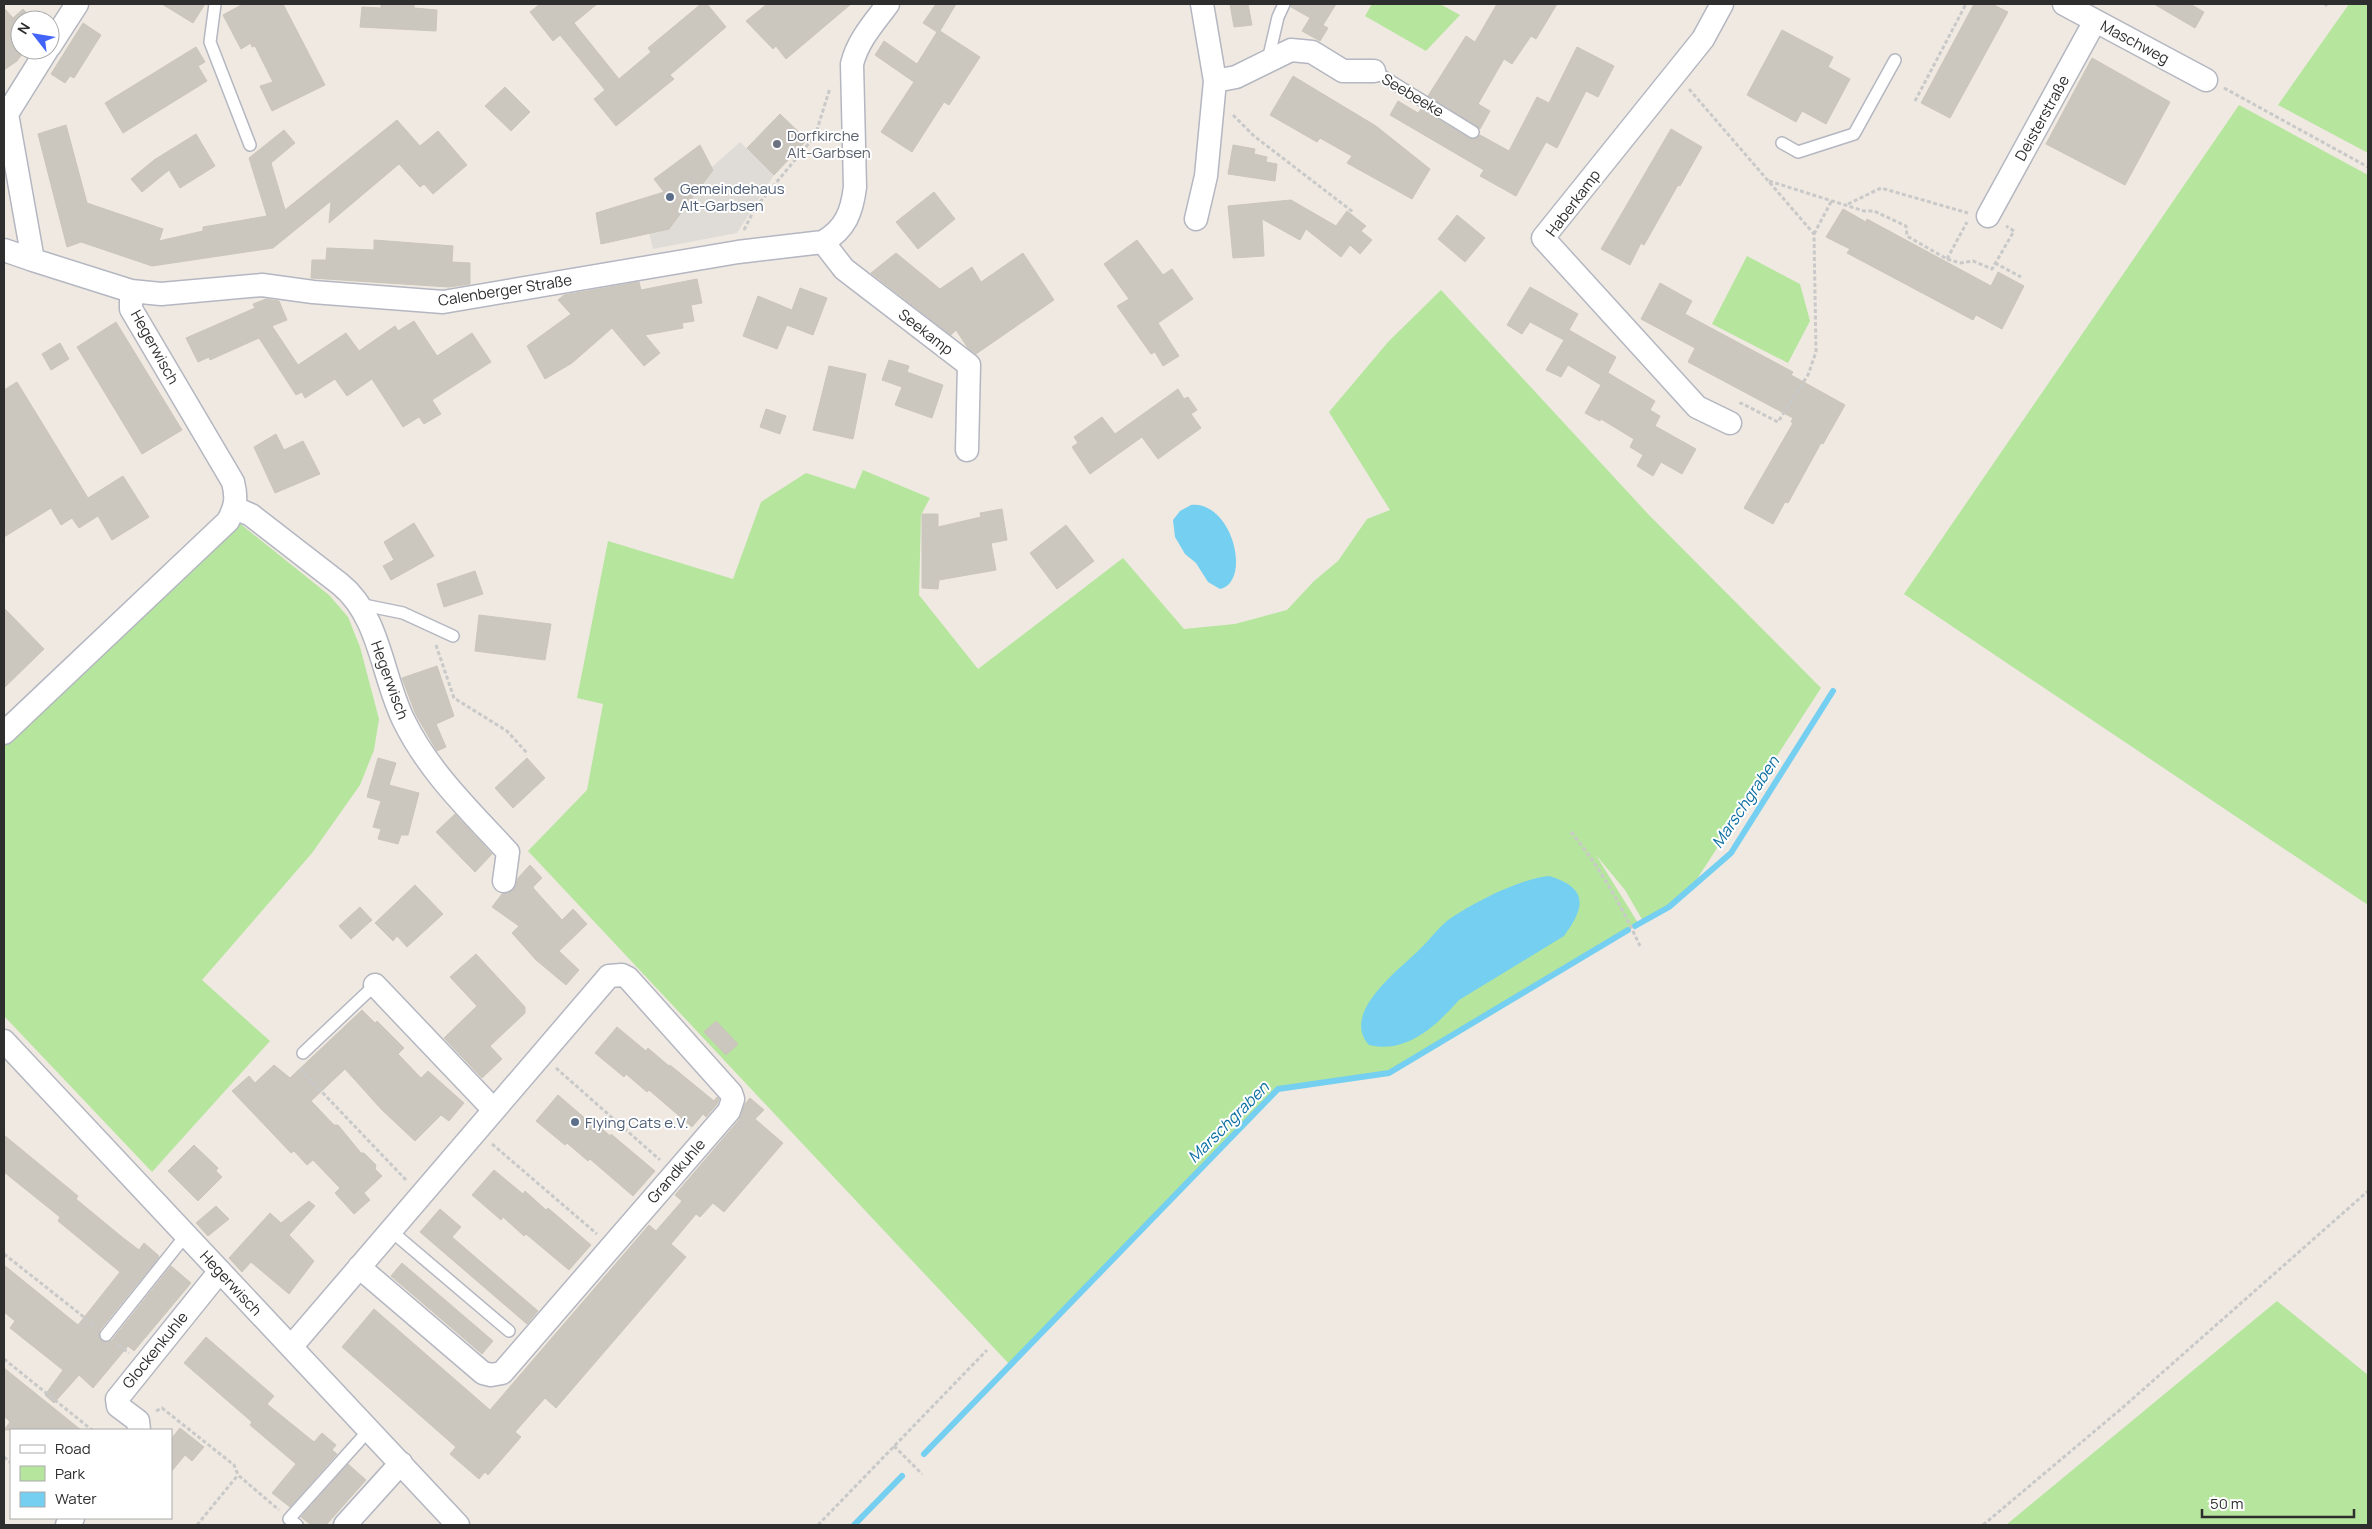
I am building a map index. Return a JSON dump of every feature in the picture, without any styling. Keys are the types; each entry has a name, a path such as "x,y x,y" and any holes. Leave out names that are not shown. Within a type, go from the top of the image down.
{"street":[{"path":"60,30 77,4"},
{"path":"823,242 842,228 853,205 855,186 852,64 858,45 888,4"},
{"path":"1196,219 1206,176 1214,90 1202,4"},
{"name":"Haberkamp","path":"1722,4 1702,39 1676,73 1543,238 1697,408 1730,422"},
{"name":"Maschweg","path":"2064,4 2206,80"},
{"name":"Deisterstraße","path":"1988,216 2095,21"},
{"name":"Seebeeke","path":"1214,90 1291,50 1312,52 1343,71 1374,71"},
{"path":"33,260 5,114 40,60"},
{"name":"Calenberger Straße","path":"4,250 131,291 161,294 262,285 313,292 443,302 738,252 823,242"},
{"name":"Seekamp","path":"823,242 844,269 969,365 967,450"},
{"name":"Hegerwisch","path":"131,291 132,310 234,482 237,497 235,508 250,515 332,578 351,593 359,604 372,632 403,720 413,738 447,788 508,852 504,881"},
{"path":"4,733 228,521 235,508"},
{"name":"Grandkuhle","path":"292,1347 359,1267 390,1230 493,1109 609,976 622,975 634,985 728,1089 733,1099 729,1111 510,1365 498,1375 483,1373 359,1267"},
{"path":"375,985 493,1109"},
{"name":"Hegerwisch","path":"4,1041 458,1525"},
{"name":"Glockenkuhle","path":"138,1426 118,1406 117,1399 220,1271"},
{"path":"345,1525 400,1463"}],"lane":[{"path":"215,4 210,42 250,145"},
{"path":"1267,62 1278,17 1284,4"},
{"path":"1782,143 1798,152 1854,134 1895,60"},
{"name":"Seebeeke","path":"1374,71 1473,132"},
{"path":"359,604 389,609 453,636"},
{"path":"303,1053 375,985"},
{"path":"390,1230 509,1331"},
{"path":"106,1335 186,1235"},
{"path":"293,1522 370,1430"}],"path":[{"path":"1915,101 1966,4"},
{"path":"1676,73 1814,234"},
{"path":"2206,80 2368,167"},
{"path":"738,252 745,228 755,208 815,136 831,85"},
{"path":"1214,90 1254,136 1353,212"},
{"path":"1768,181 1848,204 1864,211 1874,211 1906,226 1907,236 1947,259 1960,263 1973,261 1992,269 2014,231 1988,216"},
{"path":"1848,204 1881,188 1971,214 1947,259"},
{"path":"1730,422 1742,402 1778,422 1808,375 1816,352 1817,337 1814,234 1832,200"},
{"path":"1995,263 2021,277"},
{"path":"430,625 454,698 507,731 526,753"},
{"path":"1571,832 1608,882 1640,946"},
{"path":"303,1053 298,1060 299,1068 420,1196"},
{"path":"540,1055 674,1173"},
{"path":"476,1130 611,1246"},
{"path":"1983,1525 2120,1409 2368,1191"},
{"path":"4,1254 144,1364"},
{"path":"818,1525 987,1350"},
{"path":"4,1359 91,1429"},
{"path":"138,1426 162,1408 234,1465 238,1475 293,1522"},
{"path":"894,1446 922,1474"},
{"path":"196,1525 238,1475"}],"green space":[{"path":"1372,4 1440,4 1460,15 1426,51 1365,16"},
{"path":"2349,4 2368,4 2368,153 2278,105"},
{"path":"2239,105 2368,175 2368,905 1904,594"},
{"path":"1747,256 1800,284 1810,321 1788,363 1712,324"},
{"path":"1441,290 1649,515 1821,688 1697,879 1669,907 1643,921 1625,890 1596,855 1638,923 1389,1073 1278,1089 1010,1365 528,851 587,790 603,704 577,698 608,541 733,579 761,502 806,473 855,489 863,470 930,498 921,515 919,595 978,669 1123,558 1184,629 1235,624 1287,610 1314,581 1338,561 1367,519 1390,510 1329,412 1388,342"},
{"path":"238,522 329,595 348,617 360,647 379,719 374,750 360,785 312,853 202,980 270,1041 152,1172 4,1016 4,735"},
{"path":"2277,1301 2368,1375 2368,1525 2006,1525"}],"shaded area":[{"path":"740,142 774,175 737,233 653,249 649,233 713,170 712,167"}],"water":[{"path":"1191,505 1206,507 1218,515 1227,528 1233,543 1236,558 1235,572 1230,583 1220,589 1208,582 1196,563 1185,554 1175,537 1173,520 1180,511"},
{"path":"1549,876 1571,886 1577,892 1579,899 1576,916 1564,936 1459,1000 1440,1020 1419,1036 1395,1046 1369,1045 1362,1033 1362,1019 1367,1006 1387,980 1442,925 1461,911 1512,886"}],"building":[{"path":"162,4 205,4 193,23"},
{"path":"243,4 283,4 325,85 272,111 260,86 273,82 255,46 252,47 251,43 241,49 223,15"},
{"path":"381,4 414,4 414,8 437,10 436,31 360,27 362,7 381,8"},
{"path":"540,4 597,4 574,23 619,79 651,52 648,48 701,4 707,4 726,27 670,75 674,79 616,126 594,99 605,90 560,35 553,41 530,12"},
{"path":"767,4 851,4 786,59 776,46 773,49 746,21"},
{"path":"936,4 956,4 940,31 980,57 949,105 944,102 912,152 881,132 914,82 875,55 884,41 917,64 937,32 923,23"},
{"path":"1230,4 1248,4 1252,25 1234,27"},
{"path":"1291,4 1336,4 1323,25 1291,7"},
{"path":"1497,4 1557,4 1536,39 1531,36 1512,64 1504,59 1478,104 1490,111 1480,129 1428,96 1466,36 1475,42"},
{"path":"1974,4 1992,4 2008,12 1950,118 1921,103"},
{"path":"2154,4 2190,4 2204,12 2195,28"},
{"path":"4,8 10,15 10,60 18,60 4,70"},
{"path":"1310,18 1328,28 1320,41 1302,31"},
{"path":"83,23 101,35 74,78 70,76 65,83 51,74"},
{"path":"1782,30 1833,57 1828,67 1850,79 1826,124 1802,111 1796,122 1747,95"},
{"path":"196,47 205,62 198,66 207,81 123,133 105,103"},
{"path":"1577,47 1614,66 1598,97 1586,91 1557,148 1546,142 1516,196 1480,176 1484,170 1390,115 1398,101 1418,113 1421,109 1469,138 1476,139 1480,135 1509,151 1537,97 1549,103"},
{"path":"2092,58 2170,102 2125,185 2046,144"},
{"path":"1293,76 1376,126 1430,169 1412,199 1347,163 1352,156 1320,138 1317,142 1270,115"},
{"path":"505,87 530,112 511,131 485,106"},
{"name":"Dorfkirche Alt-Garbsen","path":"780,114 807,140 774,175 747,148"},
{"path":"397,120 420,146 438,131 467,165 433,194 424,184 420,187 399,164 329,223 331,201 273,248 152,266 81,242 67,247 38,134 66,125 87,203 163,229 159,241 203,231 203,227 267,216 249,158 284,130 295,143 271,163 285,210"},
{"path":"1671,129 1702,147 1644,245 1641,243 1630,265 1601,249"},
{"path":"196,134 215,166 180,188 169,170 142,192 131,179 154,160"},
{"name":"Gemeindehaus Alt-Garbsen","path":"700,145 713,170 669,229 601,244 596,213 664,192 654,179"},
{"path":"1233,145 1255,149 1254,154 1267,157 1266,162 1277,164 1275,181 1228,174"},
{"path":"934,192 955,219 918,249 896,222"},
{"path":"1291,200 1336,226 1347,211 1366,226 1361,231 1372,240 1360,254 1350,245 1341,257 1306,229 1300,240 1262,219 1264,256 1233,258 1228,206"},
{"path":"1843,209 1866,222 1867,219 1991,286 1998,272 2024,286 2002,329 1976,315 1973,320 1847,253 1850,249 1826,237"},
{"path":"1457,215 1485,238 1465,262 1438,239"},
{"path":"374,240 453,246 452,262 470,263 470,284 449,287 311,278 312,260 326,260 327,248 374,250"},
{"path":"1137,240 1163,275 1172,269 1193,299 1158,323 1179,356 1163,366 1155,352 1151,354 1117,306 1129,299 1104,264"},
{"path":"896,253 940,289 972,267 981,282 1023,253 1054,300 976,354 968,348 956,330 951,335 871,273"},
{"path":"697,279 702,303 691,305 694,321 682,323 683,328 645,335 660,353 644,366 612,328 572,363 545,379 527,346 571,314 558,300 564,295 639,282 641,290"},
{"path":"1660,283 1692,301 1685,314 1793,372 1791,375 1845,405 1823,444 1821,443 1788,503 1785,502 1773,524 1744,508 1793,423 1791,422 1793,418 1688,362 1695,348 1641,319"},
{"path":"1530,287 1578,314 1569,330 1616,357 1602,384 1608,373 1655,401 1650,410 1660,416 1655,426 1696,449 1682,474 1661,462 1653,476 1637,466 1643,455 1630,447 1634,439 1601,419 1600,421 1585,413 1601,385 1568,365 1561,377 1546,370 1564,340 1530,322 1522,334 1507,325"},
{"path":"800,288 827,298 813,335 787,325 777,349 743,336 758,296 792,310"},
{"path":"266,299 279,301 287,320 272,326 298,365 346,333 359,351 395,326 398,331 414,321 437,356 472,333 491,362 432,400 441,414 424,424 419,417 403,427 372,379 347,396 335,379 305,398 302,392 296,395 259,338 210,360 209,357 198,362 186,338 255,308 253,304"},
{"path":"116,322 182,430 142,454 77,347"},
{"path":"60,343 69,359 51,370 42,354"},
{"path":"889,360 909,366 907,372 943,385 932,418 895,405 902,387 882,380"},
{"path":"829,366 866,374 853,439 813,430"},
{"path":"17,382 88,498 123,476 149,517 112,540 98,516 79,528 72,518 61,525 51,508 4,537 4,390"},
{"path":"1178,389 1184,399 1188,397 1197,410 1191,414 1201,428 1158,459 1142,437 1090,474 1072,447 1078,443 1074,437 1102,417 1115,434"},
{"path":"766,409 786,416 780,434 760,427"},
{"path":"276,434 284,450 303,441 320,474 275,493 254,447"},
{"path":"1002,509 1007,540 991,543 996,570 939,580 938,589 922,588 922,514 938,514 938,527 981,517 980,513"},
{"path":"414,523 434,556 391,580 383,566 394,560 384,542"},
{"path":"1066,525 1094,561 1057,589 1030,553"},
{"path":"475,571 483,594 444,607 437,584"},
{"path":"4,608 44,649 4,688"},
{"path":"479,615 551,624 545,660 475,651"},
{"path":"437,666 454,716 436,724 446,747 437,751 416,715 402,678"},
{"path":"378,758 396,763 389,785 419,793 408,835 401,835 398,844 378,839 381,829 373,827 381,801 367,797"},
{"path":"527,758 545,778 513,808 495,788"},
{"path":"455,814 492,854 475,872 436,832"},
{"path":"530,865 542,878 533,887 534,889 562,920 573,909 587,924 559,951 579,970 566,985 536,960 512,933 519,926 492,907 502,894 514,889 518,878"},
{"path":"415,885 443,914 407,947 397,936 393,941 375,923"},
{"path":"360,907 372,920 351,939 339,926"},
{"path":"476,954 525,1007 525,1013 490,1046 502,1059 482,1078 444,1038 477,1006 450,977"},
{"path":"362,1010 375,1023 377,1021 404,1048 398,1054 421,1078 428,1071 464,1103 449,1121 441,1115 415,1141 382,1110 345,1069 311,1101 334,1125 338,1125 361,1153 364,1153 376,1165 375,1169 382,1176 364,1193 370,1200 354,1214 335,1193 340,1188 313,1160 307,1165 294,1151 291,1153 232,1091 249,1076 255,1083 274,1065 290,1078"},
{"path":"716,1021 738,1044 726,1055 704,1032"},
{"path":"617,1027 646,1051 648,1048 714,1101 717,1097 719,1099 706,1117 703,1114 692,1127 649,1090 647,1092 626,1074 624,1077 595,1053"},
{"path":"558,1095 587,1120 589,1117 610,1136 611,1134 655,1171 633,1196 590,1159 588,1161 567,1143 565,1145 536,1121"},
{"path":"750,1098 764,1110 755,1119 783,1143 724,1212 713,1203 700,1217 696,1214 671,1244 686,1257 556,1408 545,1398 515,1432 521,1437 488,1475 485,1472 479,1479 450,1454 456,1447 342,1347 374,1309 490,1410 649,1225 656,1231 682,1201 675,1195 739,1120 745,1104"},
{"path":"4,1135 78,1196 76,1199 122,1237 139,1250 144,1243 159,1257 100,1330 99,1337 102,1341 108,1342 112,1340 171,1266 191,1283 134,1351 128,1346 93,1388 79,1375 54,1403 45,1395 63,1370 10,1328 15,1321 4,1312 4,1265 78,1325 120,1272 58,1221 60,1217 4,1172"},
{"path":"194,1145 218,1168 216,1171 222,1177 198,1201 168,1171"},
{"path":"494,1170 523,1194 525,1191 546,1210 548,1208 591,1245 569,1270 526,1234 524,1236 503,1217 501,1220 472,1195"},
{"path":"309,1201 315,1206 289,1235 314,1261 289,1294 251,1262 242,1272 229,1258 270,1213 281,1223"},
{"path":"216,1206 229,1219 208,1236 196,1223"},
{"path":"440,1209 461,1227 452,1237 538,1311 527,1324 420,1232"},
{"path":"402,1263 493,1341 482,1354 391,1276"},
{"path":"206,1337 274,1396 267,1404 314,1442 322,1433 336,1445 332,1450 337,1454 290,1507 272,1493 296,1464 250,1425 252,1422 184,1363"},
{"path":"4,1368 80,1429 4,1430 10,1422 4,1416"},
{"path":"180,1428 204,1447 192,1461 185,1455 172,1471 172,1438"},
{"path":"348,1464 366,1480 326,1525 311,1525 301,1517"}],"waterway":[{"name":"Marschgraben","path":"1635,926 1669,907 1731,853 1833,691"},
{"name":"Marschgraben","path":"924,1454 1278,1089 1389,1073 1628,930"},
{"name":"Marschgraben","path":"854,1525 902,1476"}],"place":[{"name":"Dorfkirche Alt-Garbsen","path":"777,144"},
{"name":"Gemeindehaus Alt-Garbsen","path":"670,197"},
{"name":"Flying Cats e.V.","path":"575,1122"}]}
